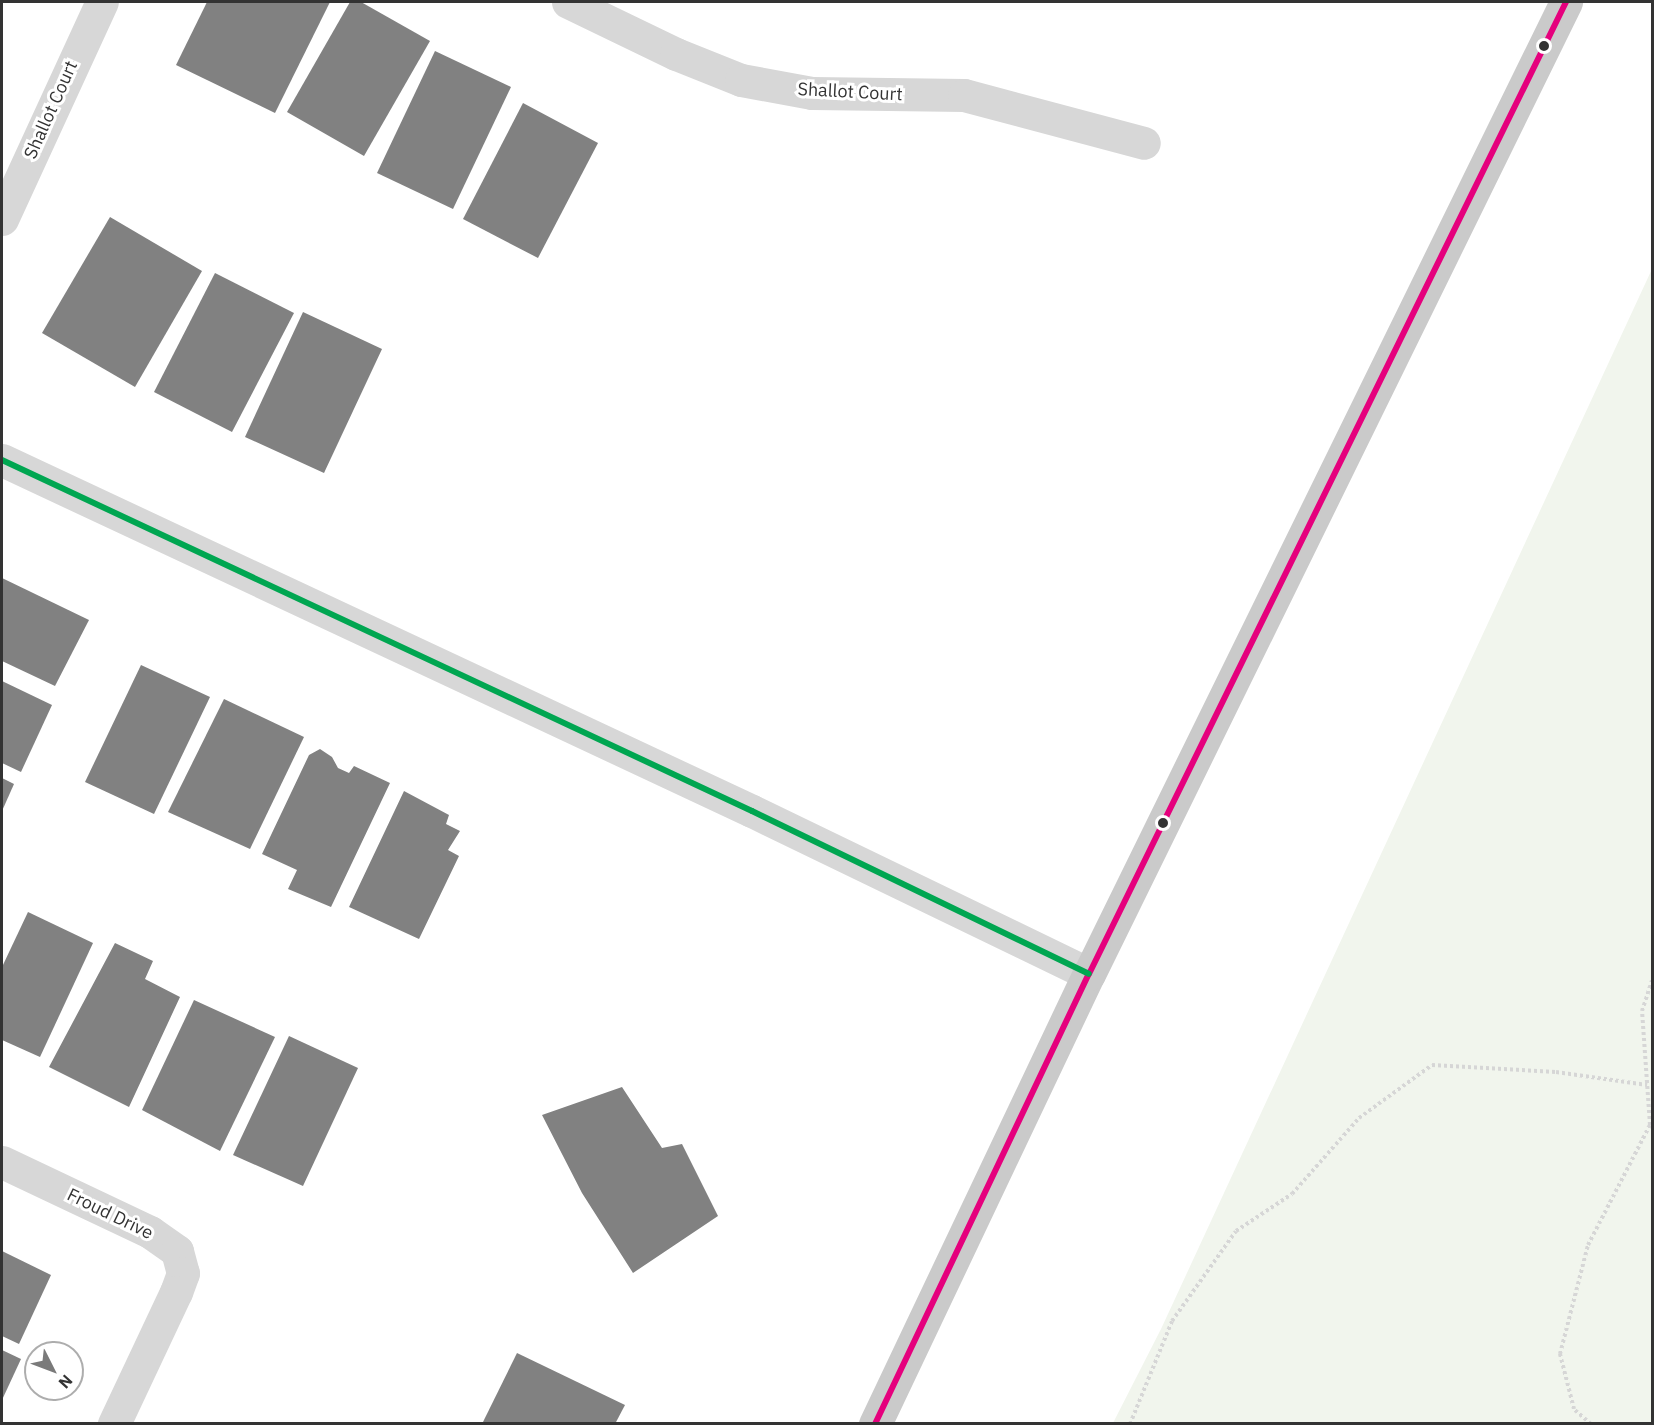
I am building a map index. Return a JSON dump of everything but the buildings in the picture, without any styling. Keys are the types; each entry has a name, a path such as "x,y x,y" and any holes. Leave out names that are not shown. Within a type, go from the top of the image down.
{"main road":[{"path":"875,1424 1089,974 1566,2"}],"street":[{"name":"Shallot Court","path":"2,219 102,2"},
{"name":"Shallot Court","path":"568,2 676,54 741,80 812,93 964,95 1144,143"},
{"path":"2,460 752,811 1089,974"},
{"name":"Froud Drive","path":"2,1162 150,1232 177,1251 183,1273 114,1424"}],"path":[{"path":"1591,1424 1574,1409 1560,1354 1588,1245 1650,1125 1642,1011 1653,981"},
{"path":"1130,1424 1172,1321 1236,1231 1292,1194 1359,1118 1432,1065 1556,1072 1647,1085"}],"shaded area":[{"path":"1652,269 1652,1423 1113,1423 1161,1329"}],"transit line":[{"path":"875,1424 1089,974 1566,2"},
{"path":"2,460 752,811 1089,974"}]}
